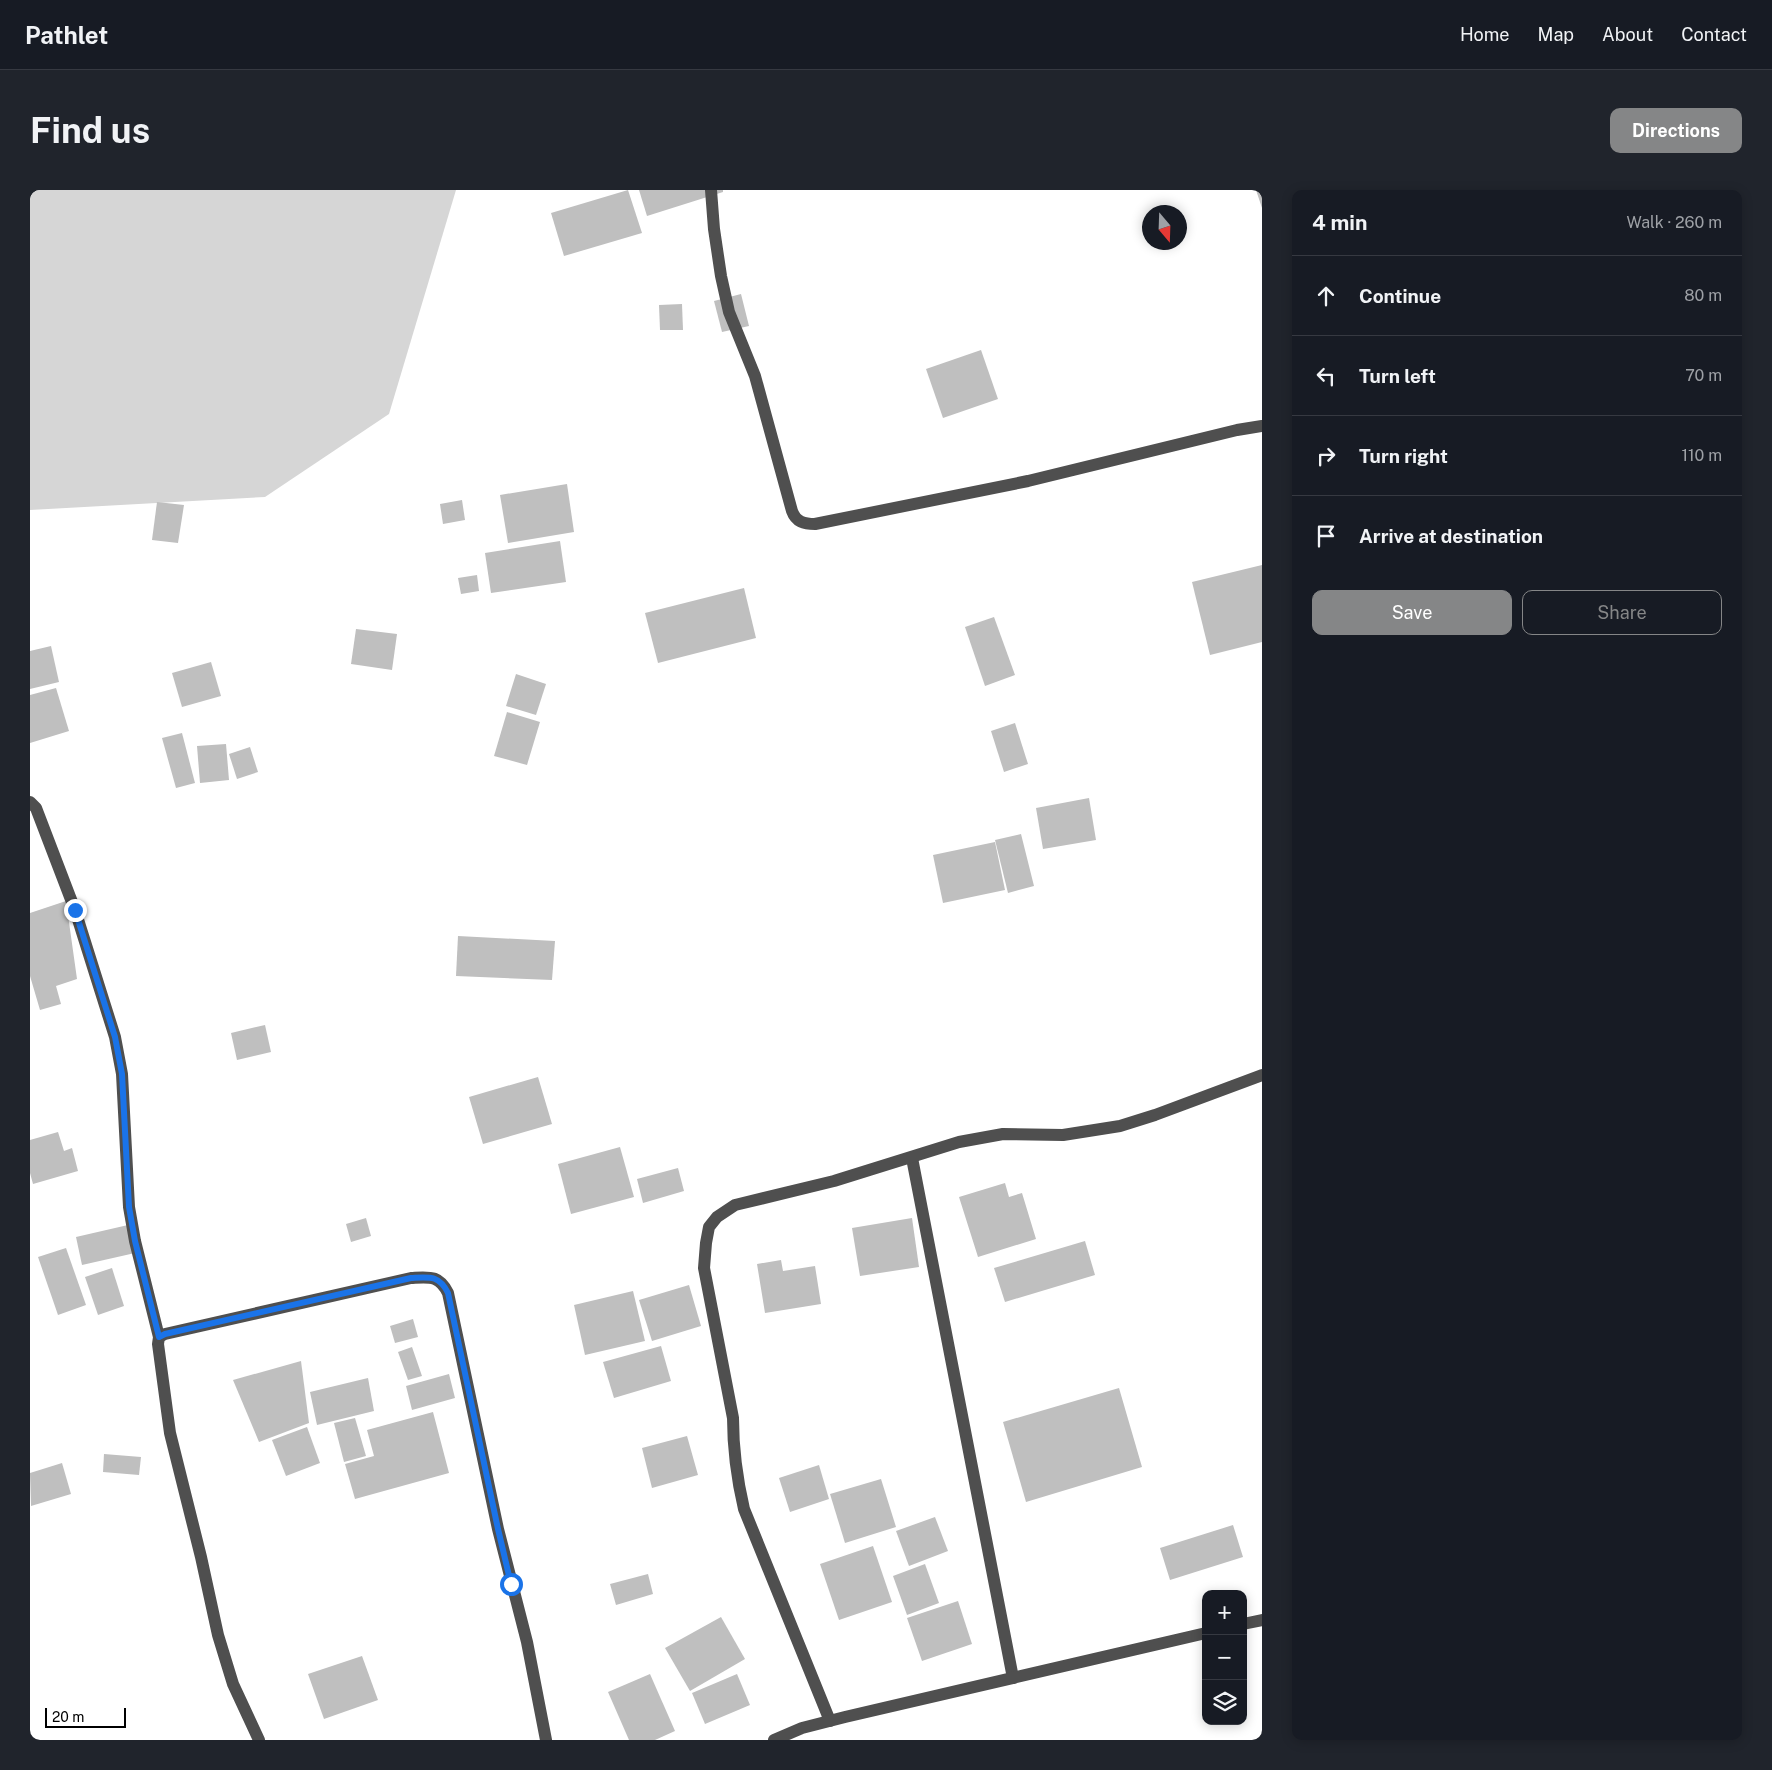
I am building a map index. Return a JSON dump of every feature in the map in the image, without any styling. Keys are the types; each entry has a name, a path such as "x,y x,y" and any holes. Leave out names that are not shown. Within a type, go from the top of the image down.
{"street":[{"path":"711,190 718,257 729,312 755,376 792,511 795,518 800,522 815,524 1028,481 1237,430 1262,426"},
{"path":"30,802 36,808 75,910 115,1037 122,1074 129,1207 135,1241 159,1337 159,1354 170,1433 218,1635 232,1684 259,1740"},
{"path":"830,1721 744,1509 736,1467 733,1418 704,1268 709,1227 717,1217 735,1206 834,1181 959,1142 1003,1134 1064,1135 1120,1126 1262,1075"},
{"path":"912,1158 1012,1678"},
{"path":"159,1337 411,1278 426,1277 437,1279 444,1285 448,1293 498,1529 527,1642 546,1740"},
{"path":"1247,1623 1262,1620"},
{"path":"774,1740 802,1728 830,1721 1202,1634"}],"shaded area":[{"path":"30,190 456,190 389,414 265,497 30,510"}],"building":[{"path":"628,190 642,233 564,256 551,213"},
{"path":"639,190 723,190 723,192 647,216"},
{"path":"1256,190 1262,190 1262,208"},
{"path":"741,294 749,326 722,332 714,301"},
{"path":"682,304 683,330 660,330 659,305"},
{"path":"981,350 998,399 943,418 926,369"},
{"path":"567,484 574,532 508,543 500,495"},
{"path":"462,500 465,520 443,524 440,504"},
{"path":"157,502 184,505 178,543 152,540"},
{"path":"560,541 566,582 491,593 485,553"},
{"path":"1262,565 1262,642 1210,655 1192,582"},
{"path":"477,575 479,591 461,594 458,578"},
{"path":"744,588 756,638 658,663 645,613"},
{"path":"994,617 1015,675 985,686 965,627"},
{"path":"356,629 397,634 392,670 351,664"},
{"path":"51,646 59,682 30,689 30,651"},
{"path":"211,662 221,696 182,707 172,673"},
{"path":"516,674 546,684 536,715 506,706"},
{"path":"56,688 69,731 30,743 30,695"},
{"path":"507,712 540,722 527,765 494,756"},
{"path":"1015,723 1028,764 1004,772 991,731"},
{"path":"182,733 195,783 176,788 162,738"},
{"path":"226,744 229,780 200,783 197,746"},
{"path":"250,747 258,772 237,779 229,754"},
{"path":"1089,798 1096,840 1043,849 1036,808"},
{"path":"1021,834 1034,886 1008,893 995,840"},
{"path":"995,842 1005,890 943,903 933,855"},
{"path":"66,901 77,979 56,986 61,1004 40,1010 30,976 30,913"},
{"path":"458,936 555,941 552,980 456,976"},
{"path":"265,1025 271,1052 237,1060 231,1033"},
{"path":"538,1077 552,1124 483,1144 469,1097"},
{"path":"58,1132 64,1151 72,1148 78,1171 33,1184 30,1173 30,1140"},
{"path":"620,1147 634,1197 571,1214 558,1164"},
{"path":"678,1168 684,1191 643,1203 637,1179"},
{"path":"1005,1183 1009,1197 1022,1193 1036,1239 978,1257 959,1197"},
{"path":"366,1218 371,1236 351,1242 346,1224"},
{"path":"912,1218 919,1267 860,1276 852,1228"},
{"path":"128,1225 135,1253 82,1265 76,1237"},
{"path":"1085,1241 1095,1275 1005,1302 994,1268"},
{"path":"66,1248 86,1305 58,1315 38,1257"},
{"path":"781,1260 783,1271 815,1266 821,1304 765,1313 757,1264"},
{"path":"112,1268 124,1306 98,1315 85,1277"},
{"path":"689,1285 701,1326 652,1341 639,1300"},
{"path":"633,1291 645,1341 585,1355 574,1305"},
{"path":"413,1319 418,1337 395,1343 390,1326"},
{"path":"661,1346 671,1381 614,1398 603,1362"},
{"path":"412,1347 422,1376 408,1380 398,1352"},
{"path":"301,1361 309,1423 259,1442 233,1380"},
{"path":"449,1374 455,1398 412,1410 406,1386"},
{"path":"368,1378 374,1411 317,1425 310,1392"},
{"path":"1119,1388 1142,1467 1026,1502 1003,1422"},
{"path":"433,1412 449,1473 355,1499 345,1464 374,1456 367,1430"},
{"path":"355,1418 366,1456 344,1462 334,1423"},
{"path":"307,1427 320,1463 286,1476 272,1440"},
{"path":"687,1436 698,1475 652,1488 642,1448"},
{"path":"104,1454 141,1457 139,1475 103,1472"},
{"path":"62,1463 71,1494 31,1506 30,1473"},
{"path":"819,1465 829,1499 790,1512 779,1478"},
{"path":"881,1479 896,1527 845,1543 830,1494"},
{"path":"935,1517 948,1551 909,1566 896,1531"},
{"path":"1233,1525 1243,1557 1170,1580 1160,1548"},
{"path":"873,1546 892,1602 839,1620 820,1564"},
{"path":"925,1564 939,1603 907,1615 893,1576"},
{"path":"648,1574 653,1594 616,1605 610,1584"},
{"path":"958,1601 972,1644 922,1661 907,1618"},
{"path":"721,1617 745,1659 690,1691 665,1648"},
{"path":"362,1656 378,1700 324,1719 308,1674"},
{"path":"650,1674 675,1731 655,1740 629,1740 608,1692"},
{"path":"737,1674 750,1705 705,1724 692,1693"}],"route":[{"path":"75,910 115,1037 122,1074 129,1207 135,1241 159,1337 165,1334 411,1278 426,1277 437,1279 444,1285 448,1293 511,1584"}]}
